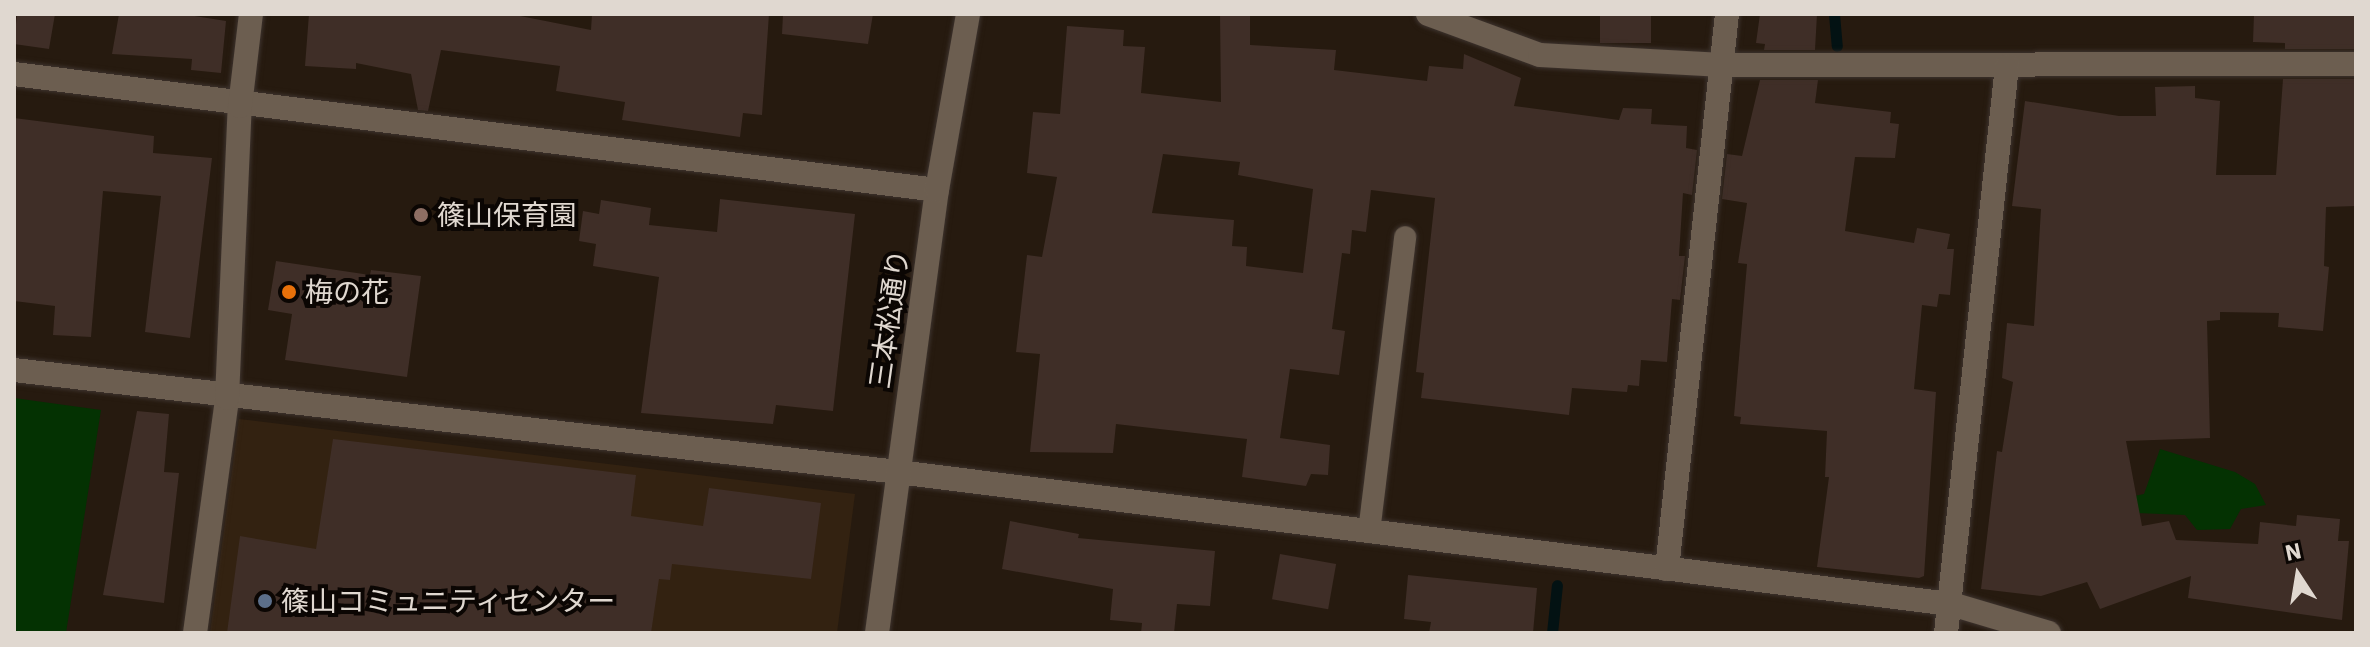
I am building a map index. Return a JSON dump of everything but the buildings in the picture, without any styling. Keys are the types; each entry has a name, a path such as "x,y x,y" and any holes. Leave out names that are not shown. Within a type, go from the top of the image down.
{"street":[{"path":"195,633 227,398 240,106 251,14"},
{"name":"三本松通り","path":"877,633 937,190 968,14"},
{"path":"1428,14 1540,55 1723,65 2356,64"},
{"path":"1667,569 1727,14"},
{"path":"1946,633 2007,66"},
{"path":"14,74 240,106 937,190"},
{"path":"14,370 227,398 898,472 1951,604 2049,633"}],"lane":[{"path":"1369,532 1405,237"}],"shaded area":[{"path":"239,419 855,494 837,633 210,633"}],"green space":[{"path":"14,398 101,410 66,633 14,633"},
{"path":"2160,449 2235,472 2255,484 2266,505 2241,509 2230,529 2197,530 2185,515 2065,510 2144,494"}],"waterway":[{"path":"1834,14 1837,46"},
{"path":"1552,633 1557,585"}],"place":[{"name":"篠山保育園","path":"421,215"},
{"name":"梅の花","path":"289,292"},
{"name":"篠山コミュニティセンター","path":"265,601"}]}
